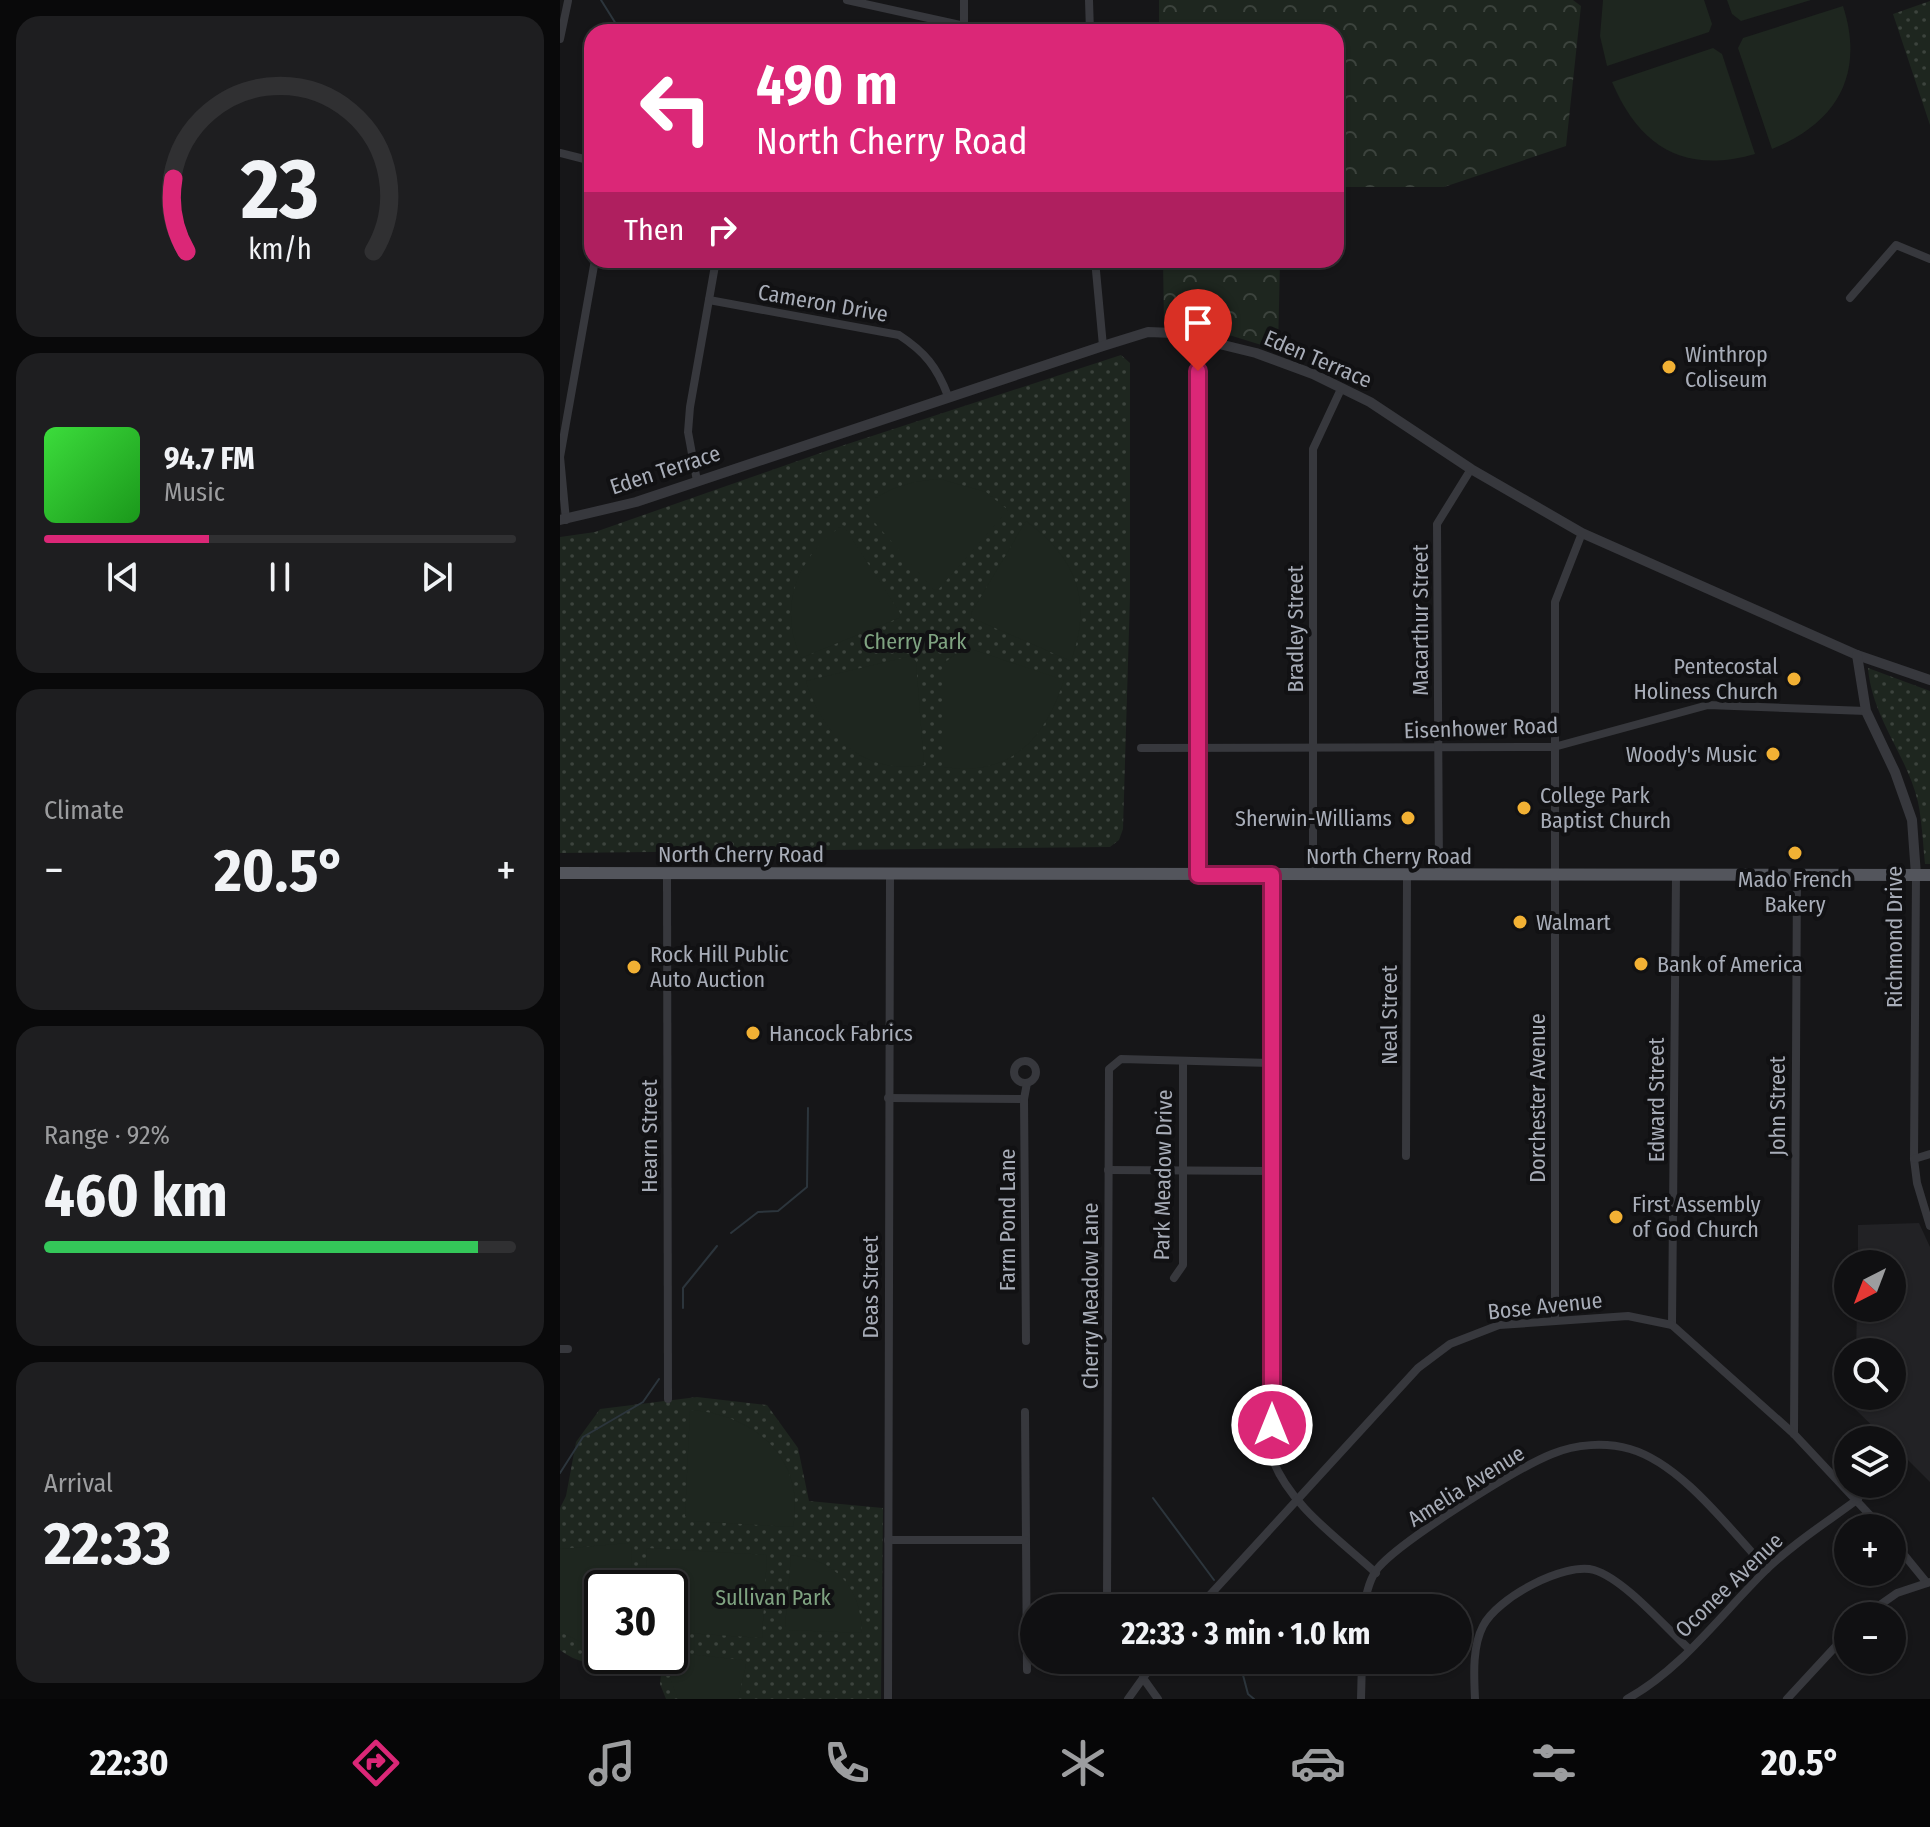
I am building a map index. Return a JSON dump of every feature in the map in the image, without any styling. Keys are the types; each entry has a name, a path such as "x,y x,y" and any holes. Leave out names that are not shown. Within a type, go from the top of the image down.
{"main road":[{"name":"North Cherry Road","path":"560,873 1930,875"}],"street":[{"path":"847,0 947,24"},
{"path":"964,0 964,24"},
{"path":"1089,0 1090,24"},
{"path":"560,39 568,1"},
{"path":"560,153 584,159"},
{"path":"1850,298 1896,245 1930,259"},
{"path":"563,520 560,457 594,268"},
{"path":"697,481 691,456 689,420 715,268"},
{"path":"1096,268 1103,346"},
{"name":"Cameron Drive","path":"709,300 899,335 924,352 938,372 948,396"},
{"name":"Eden Terrace","path":"563,520 636,502 1148,332 1198,339 1285,363 1370,402 1471,469 1582,533 1857,655 1930,680"},
{"path":"1198,339 1198,875"},
{"name":"Bradley Street","path":"1313,875 1313,449 1341,389"},
{"name":"Macarthur Street","path":"1439,875 1437,524 1471,469"},
{"name":"Dorchester Avenue","path":"1555,1319 1555,602 1582,533"},
{"name":"Richmond Drive","path":"1857,655 1866,711 1892,763 1912,820 1916,875 1914,1159 1930,1226"},
{"name":"Eisenhower Road","path":"1141,748 1554,747 1708,705 1866,711"},
{"name":"Hearn Street","path":"667,874 668,1399"},
{"name":"Deas Street","path":"888,1699 890,875"},
{"path":"1272,875 1272,1458 1281,1481 1298,1501 1376,1573"},
{"name":"Neal Street","path":"1406,1156 1407,875"},
{"name":"Edward Street","path":"1672,1325 1676,875"},
{"name":"John Street","path":"1794,1434 1797,875"},
{"name":"Cherry Meadow Lane","path":"1107,1594 1110,1066 1121,1059 1183,1063"},
{"name":"Park Meadow Drive","path":"1174,1278 1183,1265 1183,1063 1270,1063"},
{"name":"Farm Pond Lane","path":"1026,1341 1024,1099 1027,1083"},
{"path":"888,1098 1024,1099"},
{"path":"1914,1159 1930,1154"},
{"path":"1108,1170 1271,1171"},
{"name":"Bose Avenue","path":"1211,1594 1418,1368 1450,1344 1499,1325 1555,1319 1628,1316 1672,1325"},
{"path":"1672,1325 1794,1434 1870,1514"},
{"path":"1025,1412 1026,1594"},
{"name":"Amelia Avenue","path":"1369,1594 1376,1573 1399,1550 1524,1468 1554,1453 1606,1445 1648,1456 1673,1472 1767,1569"},
{"name":"Oconee Avenue","path":"1627,1699 1647,1688 1689,1649 1767,1569 1858,1499"},
{"path":"888,1540 1025,1540"},
{"path":"1884,1602 1897,1593 1928,1582 1906,1556"},
{"path":"1475,1699 1474,1663 1482,1626 1497,1607 1560,1570 1593,1570 1615,1581 1689,1649"},
{"path":"1787,1699 1834,1648"},
{"path":"1128,1699 1146,1674"},
{"path":"1361,1699 1362,1674"},
{"path":"1143,1678 1158,1699"}],"shaded area":[{"path":"1919,1223 1930,1247 1930,1482 1906,1458 1906,1426 1873,1426 1856,1410 1906,1410 1906,1338 1856,1338 1857,1322 1906,1322 1906,1250 1858,1250 1858,1225"}],"green space":[{"path":"1159,0 1573,0 1581,6 1566,146 1444,187 1344,187 1344,24 1159,24"},
{"path":"1603,0 1704,0 1712,24 1709,32 1607,66 1600,36"},
{"path":"1727,0 1811,0 1741,21 1732,14"},
{"path":"1930,1 1930,125 1893,14"},
{"path":"1843,6 1850,53 1840,93 1814,125 1772,149 1738,48 1743,38"},
{"path":"1713,48 1722,54 1755,154 1707,160 1668,150 1636,124 1612,82"},
{"path":"1163,268 1280,268 1278,350 1229,335 1164,325"},
{"name":"Cherry Park","path":"1121,355 1130,363 1130,597 1123,829 1119,840 1110,847 560,853 560,537 595,532 829,450"},
{"path":"940,479 986,492 1008,510 938,590 933,589 862,508 880,495 899,487"},
{"path":"1026,521 1057,550 1076,582 1080,619 1071,661 972,618 971,613"},
{"path":"843,525 900,613 899,618 801,658 791,619 796,583 814,551"},
{"path":"965,647 1064,680 1047,720 1022,749 988,766 968,769 944,767 944,663"},
{"path":"911,656 916,661 924,765 902,767 882,764 848,747 835,734 813,701 806,681"},
{"path":"1868,668 1930,691 1930,864 1925,864 1913,785 1876,703"},
{"name":"Sullivan Park","path":"697,1397 767,1405 798,1448 809,1501 883,1508 881,1699 666,1699 660,1684 661,1674 688,1674 688,1570 584,1570 584,1662 560,1650 560,1508 566,1496 576,1442 600,1409"},
{"path":"690,1410 734,1420 754,1430 770,1444 783,1460 791,1480 795,1502 793,1527 690,1521 685,1516"},
{"path":"628,1543 632,1547 631,1570 584,1570 584,1643 560,1632 560,1549"},
{"path":"647,1548 767,1555 762,1638 688,1633 688,1570 646,1570"},
{"path":"791,1555 821,1563 843,1579 857,1602 862,1633 789,1630 785,1627"},
{"path":"688,1654 742,1660 746,1665 738,1699 678,1699 670,1674 688,1674"}],"waterway":[{"path":"601,0 616,24"},
{"path":"731,1233 758,1212 778,1211 807,1187 808,1108"},
{"path":"683,1308 683,1288 717,1246"},
{"path":"560,1473 583,1437 643,1402 659,1379"},
{"path":"1153,1498 1214,1580"},
{"path":"1243,1674 1248,1694 1254,1699"}],"place":[{"name":"Winthrop Coliseum","path":"1669,367"},
{"name":"Pentecostal Holiness Church","path":"1794,679"},
{"name":"Woody's Music","path":"1773,754"},
{"name":"College Park Baptist Church","path":"1524,808"},
{"name":"Sherwin-Williams","path":"1408,818"},
{"name":"Mado French Bakery","path":"1795,853"},
{"name":"Walmart","path":"1520,922"},
{"name":"Bank of America","path":"1641,964"},
{"name":"Rock Hill Public Auto Auction","path":"634,967"},
{"name":"Hancock Fabrics","path":"753,1033"},
{"name":"First Assembly of God Church","path":"1616,1217"}],"route":[{"path":"1198,371 1198,875 1272,875 1272,1425"}]}
